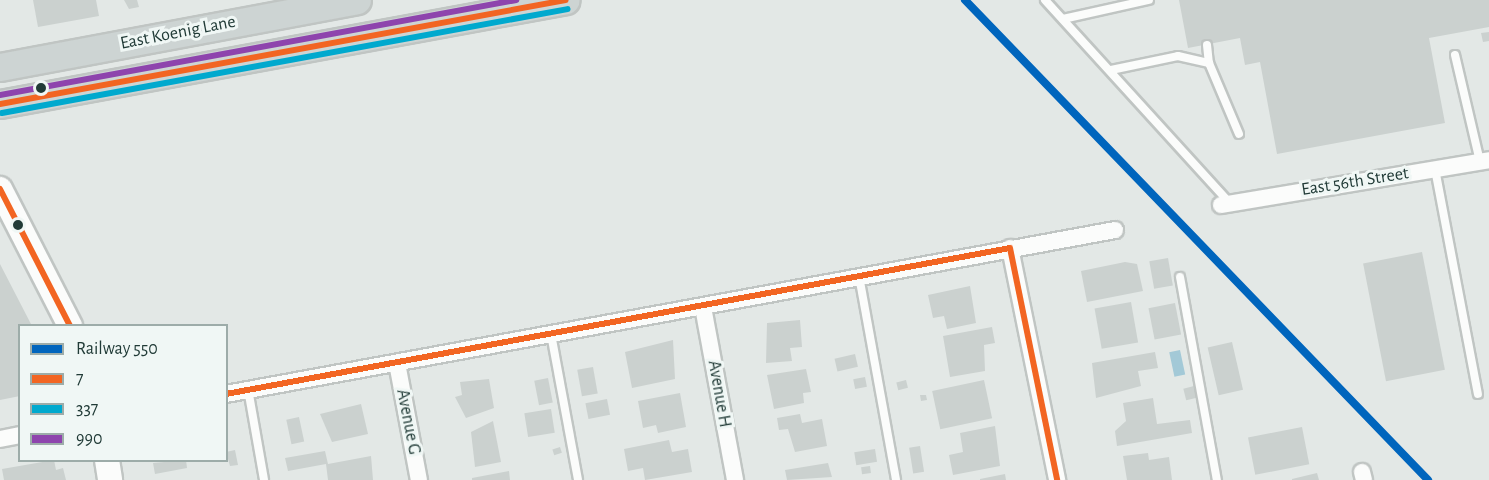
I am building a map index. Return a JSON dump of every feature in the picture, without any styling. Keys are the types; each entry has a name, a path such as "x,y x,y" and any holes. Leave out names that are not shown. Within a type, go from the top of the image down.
{"main road":[{"name":"East Koenig Lane","path":"0,67 302,5 357,0"},
{"name":"East Koenig Lane","path":"0,104 566,0"}],"street":[{"name":"East 56th Street","path":"1226,204 1484,161"},
{"path":"0,189 69,324"},
{"path":"228,394 703,307 859,275 1115,230"},
{"path":"1010,248 1057,480"},
{"name":"Avenue H","path":"703,307 735,480"},
{"name":"Avenue G","path":"397,363 419,480"},
{"path":"0,439 18,435"},
{"path":"107,462 110,480"}],"lane":[{"path":"1045,0 1111,70 1226,204"},
{"path":"1063,19 1149,0"},
{"path":"1207,45 1209,63 1239,134"},
{"path":"1455,55 1484,161"},
{"path":"1111,70 1178,56 1209,63"},
{"path":"1434,169 1478,394"},
{"path":"859,275 897,480"},
{"path":"1180,277 1217,480"},
{"path":"551,334 578,480"},
{"path":"248,389 264,480"}],"water":[{"path":"1180,350 1185,374 1174,377 1169,352"}],"building":[{"path":"33,0 96,0 99,16 38,27"},
{"path":"124,0 137,0 139,7 129,9"},
{"path":"1179,0 1489,0 1489,27 1429,38 1445,123 1277,154 1260,62 1245,65 1240,38 1188,48"},
{"path":"1489,32 1489,41 1483,42 1481,33"},
{"path":"1422,252 1445,370 1386,381 1363,263"},
{"path":"1168,258 1173,286 1154,289 1149,261"},
{"path":"1125,262 1137,264 1143,291 1087,302 1081,271"},
{"path":"0,264 31,324 18,324 18,396 0,400"},
{"path":"970,286 976,323 947,329 944,316 933,318 928,295"},
{"path":"1131,302 1138,342 1102,349 1095,308"},
{"path":"1175,303 1181,334 1155,340 1148,308"},
{"path":"800,320 802,347 790,348 792,361 766,363 767,323"},
{"path":"992,327 995,343 984,345 985,371 950,377 943,336"},
{"path":"673,340 675,379 632,388 625,352"},
{"path":"1232,342 1243,390 1219,395 1208,348"},
{"path":"1155,352 1158,368 1138,371 1141,386 1096,398 1092,363"},
{"path":"855,354 858,367 837,371 835,359"},
{"path":"593,367 598,394 582,396 577,370"},
{"path":"806,369 811,392 803,393 804,403 774,409 767,375"},
{"path":"865,377 867,387 855,389 853,379"},
{"path":"548,378 553,403 539,405 534,381"},
{"path":"489,379 494,408 466,418 455,397 462,395 460,382"},
{"path":"906,380 908,388 898,390 896,382"},
{"path":"984,380 992,418 940,429 932,391"},
{"path":"1194,386 1197,398 1186,400 1183,389"},
{"path":"680,393 686,427 658,433 656,425 643,428 638,401"},
{"path":"920,395 926,395 927,400 921,401"},
{"path":"1153,398 1157,424 1190,420 1192,433 1117,446 1115,431 1126,421 1123,403"},
{"path":"607,399 610,415 588,419 585,403"},
{"path":"361,404 368,434 332,442 320,414"},
{"path":"551,409 555,433 528,437 524,413"},
{"path":"800,414 802,423 822,419 827,446 795,452 788,429 779,430 777,418"},
{"path":"299,417 304,441 291,444 286,420"},
{"path":"493,421 501,462 475,467 471,432"},
{"path":"995,426 1000,466 953,475 949,455 963,452 960,433"},
{"path":"1302,427 1309,464 1255,475 1248,437"},
{"path":"669,440 672,452 688,449 692,472 645,480 643,468 628,471 624,449"},
{"path":"920,446 924,472 913,473 909,448"},
{"path":"560,447 562,453 554,455 552,449"},
{"path":"875,449 877,462 856,465 854,452"},
{"path":"235,450 238,465 230,466 228,452"},
{"path":"325,451 328,464 371,456 373,480 328,480 326,464 288,471 285,458"},
{"path":"1148,453 1149,460 1169,457 1172,480 1127,480 1123,456"},
{"path":"54,462 56,470 63,468 66,480 4,480 2,469"},
{"path":"186,462 187,468 155,474 153,463"},
{"path":"828,463 832,477 787,480 785,470"},
{"path":"870,466 871,473 862,474 861,467"},
{"path":"509,471 510,480 472,480 472,478"},
{"path":"1317,473 1319,480 1292,480 1292,479"},
{"path":"1005,474 1006,480 980,480 980,479"}],"rail line":[{"name":"550","path":"965,0 1428,480"}],"transit line":[{"name":"990","path":"0,95 516,0"},
{"name":"7","path":"0,104 566,0"},
{"name":"337","path":"2,113 568,9"},
{"name":"7","path":"0,189 69,324"},
{"name":"7","path":"1010,248 1057,480"},
{"name":"7","path":"228,394 1010,248"}]}
